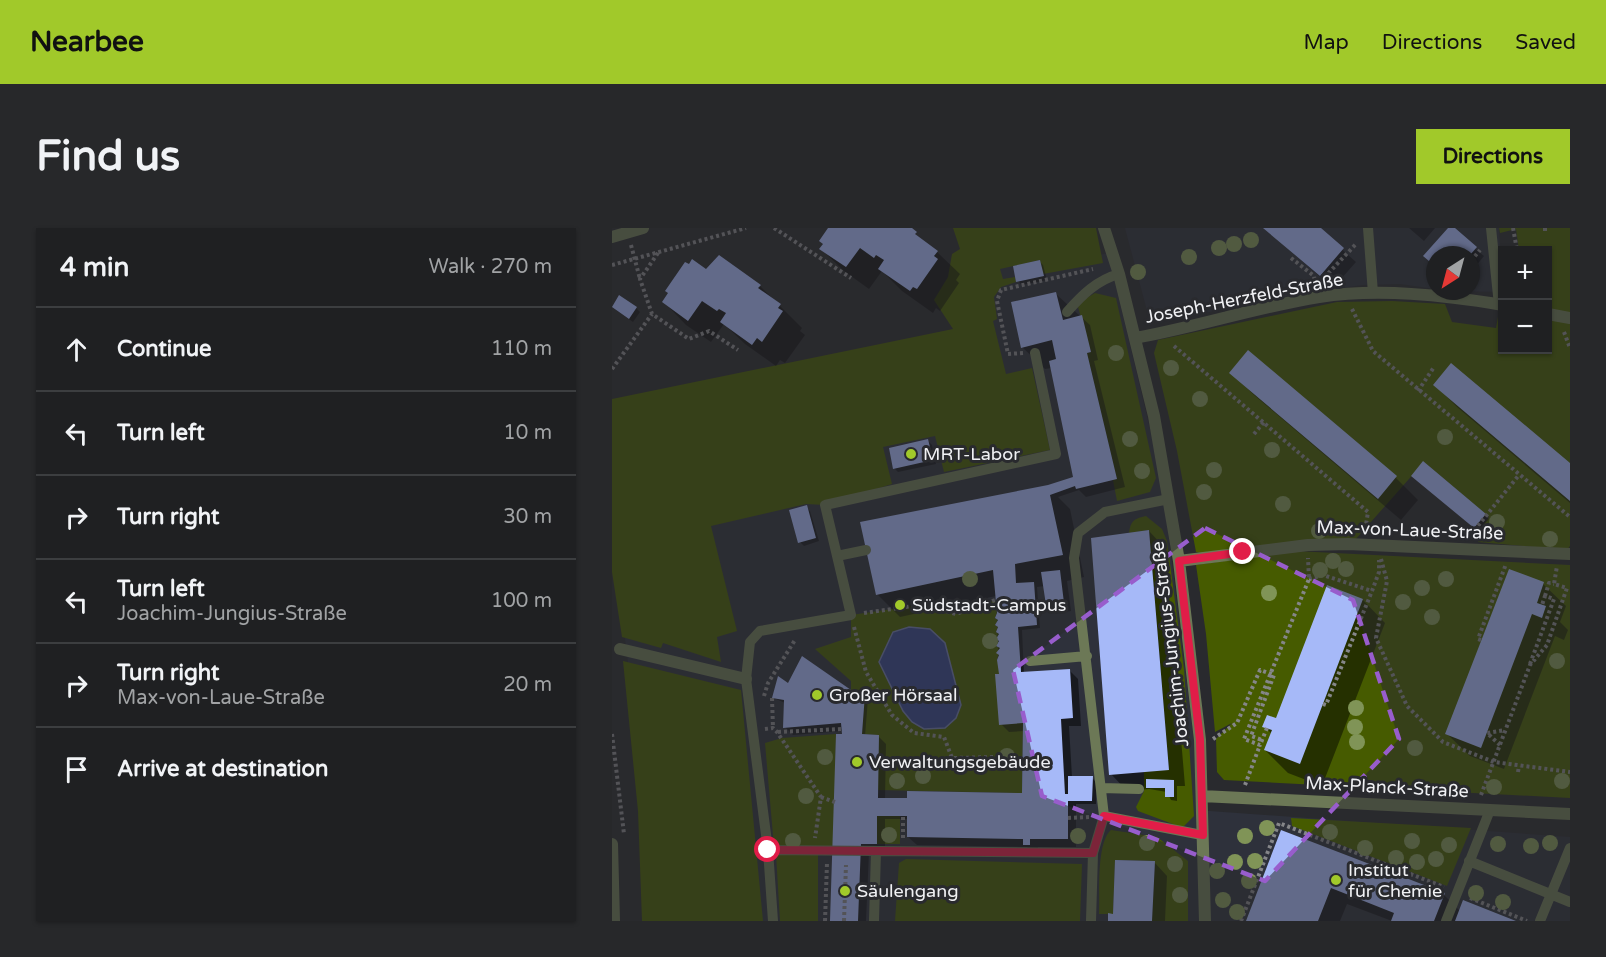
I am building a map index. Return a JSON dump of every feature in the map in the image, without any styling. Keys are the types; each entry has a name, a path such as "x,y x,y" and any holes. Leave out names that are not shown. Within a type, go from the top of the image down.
{"street":[{"path":"612,237 643,228"},
{"name":"Joachim-Jungius-Straße","path":"1104,228 1119,274 1154,416 1179,561 1200,740 1205,921"},
{"name":"Joseph-Herzfeld-Straße","path":"1135,338 1318,298 1349,294 1373,293 1498,305"},
{"path":"1552,315 1570,318"},
{"name":"Max-von-Laue-Straße","path":"1179,561 1308,545 1363,543 1570,554"},
{"path":"620,649 746,679"},
{"name":"Max-Planck-Straße","path":"1202,796 1570,814"},
{"path":"612,844 614,921"}],"lane":[{"path":"1491,228 1500,300"},
{"path":"1369,229 1373,293"},
{"path":"1067,312 1083,294 1105,278 1119,274"},
{"path":"773,921 760,730 746,679 750,642 760,631 851,615 825,505 1056,454 1035,352"},
{"path":"1091,921 1093,853 1104,816 1074,558 1078,533 1105,512 1169,499"},
{"path":"837,556 866,550"},
{"path":"1030,661 1087,656"},
{"path":"1089,672 1101,671"},
{"path":"1101,788 1139,789"},
{"path":"1446,921 1490,810"},
{"path":"1104,816 1203,835"},
{"path":"1540,921 1570,848"},
{"path":"768,850 1093,853"},
{"path":"874,921 876,851"},
{"path":"1469,861 1570,902"}],"path":[{"path":"612,265 746,228"},
{"path":"774,228 851,278"},
{"path":"1513,228 1515,246"},
{"path":"1291,258 1314,276 1315,287 1369,229"},
{"path":"640,279 658,252"},
{"path":"634,259 652,314 689,339 709,331 738,350"},
{"path":"1035,352 1008,354 997,301 1001,290 1100,267 1105,278"},
{"path":"1349,294 1360,328 1372,351 1570,518"},
{"path":"612,369 652,314"},
{"path":"1179,350 1368,512 1363,543"},
{"path":"1418,391 1434,367"},
{"path":"1254,434 1264,422"},
{"path":"1472,549 1473,532 1519,475"},
{"path":"1261,742 1244,739 1309,579 1308,545"},
{"path":"1323,704 1326,705 1372,591 1378,572 1380,552 1387,581 1376,638 1407,706 1443,742 1494,762 1570,772"},
{"path":"1554,584 1557,554"},
{"path":"1481,640 1478,639 1508,558"},
{"path":"1309,579 1323,575 1372,591"},
{"path":"1530,664 1547,645 1568,588 1549,583 1542,604"},
{"path":"1476,809 1554,599 1545,596"},
{"path":"995,600 956,614 920,605 851,615 866,672 892,715 914,733 944,737 952,758 998,757"},
{"path":"764,701 764,692 768,683 805,624"},
{"path":"1200,740 1214,739 1237,723 1260,670 1270,674"},
{"path":"768,683 774,686"},
{"path":"772,699 773,728 821,797 835,802"},
{"path":"760,730 765,720"},
{"path":"760,730 773,728"},
{"path":"1251,769 1267,728"},
{"path":"777,732 842,729"},
{"path":"1500,745 1487,733 1506,730"},
{"path":"612,734 624,840"},
{"path":"1518,772 1520,766"},
{"path":"814,851 815,822 821,797"},
{"path":"902,851 903,816"},
{"path":"1068,818 1104,816"},
{"path":"1241,921 1279,824 1527,921"},
{"path":"825,921 827,850"},
{"path":"843,921 846,850"}],"highlighted area":[{"path":"1205,528 1353,600 1399,739 1265,881 1042,796 1013,670"}],"shaded area":[{"path":"1125,228 1499,228 1498,292 1480,292 1480,246 1426,246 1426,288 1400,284 1363,285 1296,294 1166,321 1149,318"},
{"name":"Südstadt-Campus","path":"1044,253 1048,266 1108,253 1161,475 1194,740 1196,810 1570,837 1570,921 647,921 633,702 612,536 612,406 984,328 992,263"}],"green space":[{"path":"953,228 1096,228 1103,263 1043,274 1040,260 1000,269 1003,279 1015,277 1016,282 1001,287 994,297 997,319 993,321 1006,374 1032,368 1050,450 944,472 935,436 883,447 892,484 825,505 806,504 711,526 737,631 717,637 721,662 663,643 661,648 622,637 612,572 612,399 953,329 934,300 948,277 952,254 960,249"},
{"path":"1499,228 1570,228 1570,546 1567,550 1478,542 1478,532 1489,517 1424,462 1355,540 1206,554 1196,552 1177,451 1154,353 1158,340 1337,302 1392,301 1445,304 1452,322 1496,328 1498,317 1498,354 1552,354 1552,246 1518,246 1516,229 1500,233"},
{"path":"1095,293 1116,298 1156,478 1150,492 1117,501 1113,480 1117,479 1087,353 1091,352 1078,307"},
{"path":"1146,516 1162,529 1167,541 1184,669 1194,816 1184,826 1178,826 1138,811 1136,807 1144,791 1144,772 1169,769 1149,530 1129,533 1134,521"},
{"path":"1296,551 1570,565 1570,798 1224,780 1217,772 1216,739 1232,723 1215,732 1206,634 1196,565"},
{"path":"995,600 997,613 995,618 998,620 995,625 998,627 996,632 999,634 996,646 1000,648 997,660 1023,723 1022,793 878,790 878,735 862,734 865,694 851,690 851,681 815,649 851,637 851,615 920,605 956,614"},
{"path":"623,661 741,690 763,921 642,921 638,811"},
{"path":"836,734 834,844 829,848 774,847 765,743 782,738"},
{"path":"877,816 900,816 900,844 877,844"},
{"path":"1291,818 1471,828 1447,886 1292,826"},
{"path":"1111,830 1157,837 1188,861 1188,921 1152,921 1155,861 1115,860 1113,914 1099,914 1101,857 1106,836"},
{"path":"776,854 818,854 818,921 780,921"},
{"path":"906,859 1082,864 1080,921 895,921 899,863"}],"water":[{"path":"909,627 930,629 945,643 961,705 956,718 945,728 924,729 912,722 903,711 879,662 893,632"}],"building":[{"path":"828,228 912,228 917,232 915,234 938,251 934,256 938,259 917,289 913,287 910,291 878,269 884,260 876,255 874,258 860,248 846,267 819,249 823,244 819,241"},
{"path":"1263,228 1321,228 1344,248 1320,276"},
{"path":"1448,228 1455,228 1476,246 1432,246"},
{"path":"719,255 761,285 758,288 781,304 778,308 783,311 762,342 757,338 752,345 720,322 726,313 719,309 717,311 702,301 688,321 662,302 668,293 665,291 685,262 689,264 692,259 706,269"},
{"path":"1040,260 1044,276 1016,282 1013,266"},
{"path":"1056,292 1063,320 1082,315 1091,352 1087,353 1117,479 1076,489 1075,486 1050,495 1063,555 1015,564 1016,583 1034,582 1037,625 1018,627 1021,672 1070,669 1073,718 1061,719 1065,794 1068,794 1068,776 1093,776 1092,801 1068,801 1068,839 1030,839 1030,845 1023,845 1023,839 907,837 907,816 877,816 877,844 861,844 858,921 830,921 836,734 842,734 841,723 783,728 784,700 772,698 778,676 788,683 802,656 851,690 865,694 862,734 879,735 878,798 907,798 907,791 1022,793 1023,723 999,725 995,674 999,674 997,660 999,655 996,653 1000,648 996,646 999,634 996,632 998,627 995,625 998,620 995,618 997,613 993,570 876,595 860,522 1048,485 1073,477 1049,361 1056,359 1052,340 1021,348 1011,302"},
{"path":"619,295 637,307 629,319 612,307"},
{"path":"1248,350 1397,476 1378,499 1229,373"},
{"path":"1451,363 1570,463 1570,501 1433,385"},
{"name":"MRT-Labor","path":"928,439 933,460 893,469 889,448"},
{"path":"1423,461 1486,514 1474,528 1411,476"},
{"path":"807,505 816,538 798,543 789,510"},
{"path":"1149,530 1169,770 1109,775 1091,538"},
{"path":"1509,569 1544,582 1537,603 1546,606 1542,618 1532,614 1481,748 1445,734"},
{"path":"1060,570 1064,603 1046,605 1041,572"},
{"path":"1327,585 1363,599 1300,764 1264,750 1272,730 1262,727 1267,715 1276,718"},
{"path":"1146,779 1174,780 1174,797 1165,797 1165,788 1146,788"},
{"name":"Institut für Chemie","path":"1281,830 1445,893 1434,921 1391,921 1394,913 1331,888 1318,921 1246,921"},
{"path":"1115,860 1155,861 1152,921 1108,921 1108,913 1113,914"},
{"path":"1463,900 1516,921 1455,921"}],"place":[{"name":"MRT-Labor","path":"911,454"},
{"name":"Südstadt-Campus","path":"900,605"},
{"name":"Großer Hörsaal","path":"817,695"},
{"name":"Verwaltungsgebäude","path":"857,762"},
{"name":"Institut für Chemie","path":"1336,880"},
{"name":"Säulengang","path":"845,891"}],"route":[{"path":"768,850 1093,853 1104,816 1203,835 1200,740 1179,561 1243,552"}]}
